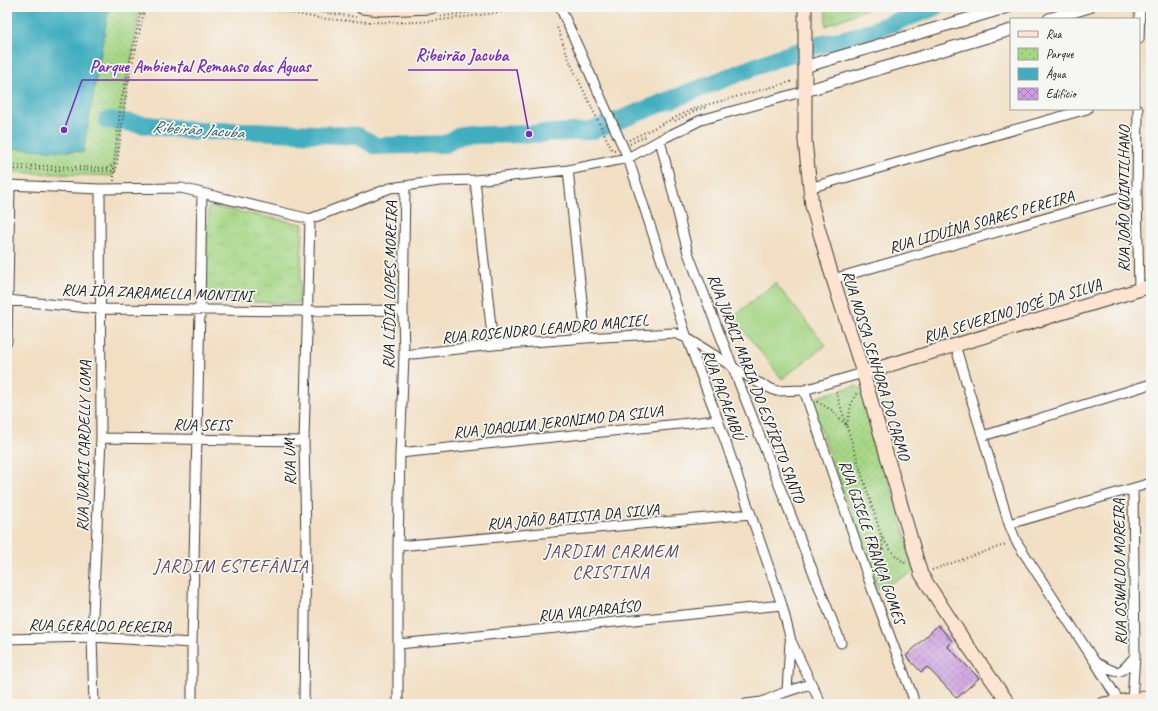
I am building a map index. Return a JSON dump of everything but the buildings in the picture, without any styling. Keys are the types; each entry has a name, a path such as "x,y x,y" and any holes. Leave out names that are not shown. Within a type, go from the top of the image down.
{"main road":[{"path":"362,7 382,9 431,7"},
{"name":"RUA NOSSA SENHORA DO CARMO","path":"805,7 805,141 809,188 812,206 833,279 863,373 920,574 963,639 1009,704"},
{"name":"RUA SEVERINO JOSÉ DA SILVA","path":"863,373 1145,288"},
{"path":"857,353 870,362 884,367"},
{"path":"1104,704 1151,697"}],"street":[{"name":"RUA PACAEMBÚ","path":"560,7 608,115 624,147 687,338 718,420 782,605 790,641 821,704"},
{"path":"804,63 1008,7"},
{"path":"1052,18 1089,7"},
{"path":"1140,7 1140,18"},
{"path":"805,91 1010,30"},
{"name":"RUA LÍDIA LOPES MOREIRA","path":"398,704 398,546 404,355 403,310 405,186 440,181 476,180 568,170 628,158 701,120 805,91"},
{"path":"809,188 1083,110"},
{"name":"RUA JOÃO QUINTILHANO","path":"1138,110 1137,192 1145,288"},
{"name":"RUA JURACI MARIA DO ESPÍRITO SANTO","path":"660,140 688,253 841,643"},
{"path":"568,170 586,338"},
{"path":"476,180 493,345"},
{"path":"7,342 8,185 100,189 181,188 310,219 390,188 405,186"},
{"name":"RUA JURACI CARDELLY LOMA","path":"94,704 92,637 101,438 100,189"},
{"name":"RUA LIDUÍNA SOARES PEREIRA","path":"833,279 1137,192"},
{"path":"192,704 202,193"},
{"name":"RUA UM","path":"304,704 306,538 304,441 310,219"},
{"name":"RUA IDA ZARAMELLA MONTINI","path":"7,300 100,309 307,311 403,310"},
{"name":"RUA ROSENDRO LEANDRO MACIEL","path":"404,355 493,345 586,338 674,333 687,338"},
{"name":"RUA SEVERINO JOSÉ DA SILVA","path":"687,338 757,382 776,390 804,390 863,373"},
{"path":"955,345 1009,524 1016,542 1119,701"},
{"path":"982,436 1151,384"},
{"name":"RUA GISELE FRANÇA GOMES","path":"804,390 872,589 914,704"},
{"name":"RUA JOAQUIM JERONIMO DA SILVA","path":"400,453 718,420"},
{"name":"RUA SEIS","path":"101,438 197,438 304,441"},
{"path":"1009,524 1151,484"},
{"name":"RUA OSWALDO MOREIRA","path":"1132,700 1135,656 1133,489"},
{"name":"RUA JOÃO BATISTA DA SILVA","path":"398,546 751,514"},
{"name":"RUA VALPARAÍSO","path":"399,644 782,605"},
{"name":"RUA GERALDO PEREIRA","path":"7,639 92,637 192,643"},
{"name":"RUA PACAEMBÚ","path":"787,691 790,641"},
{"name":"RUA OSWALDO MOREIRA","path":"1095,662 1115,672 1121,671 1135,656"},
{"path":"746,704 762,702 787,691 810,684"}],"path":[{"path":"113,188 114,164 121,102 142,7"},
{"path":"114,171 116,171 127,88 146,7"},
{"path":"547,7 552,12 570,62 612,150 624,147 651,134"},
{"path":"664,127 696,110 731,102"},
{"path":"7,165 108,168 114,164"},
{"path":"7,169 114,171"},
{"path":"846,426 852,400 859,389"},
{"path":"836,392 882,538 882,564 878,584"},
{"path":"813,401 824,404 832,410 846,426"},
{"path":"882,538 896,556 909,566"},
{"path":"920,574 1016,542"}],"green space":[{"path":"7,7 140,7 113,176 7,172"},
{"path":"826,7 871,7 826,26"},
{"path":"209,206 303,224 299,303 203,301"},
{"path":"775,283 826,345 782,379 733,317"},
{"path":"857,386 862,390 916,571 877,589 812,405 812,401 817,397"}],"water":[{"path":"7,7 109,7 83,152 7,148"}],"waterway":[{"name":"Ribeirão Jacuba","path":"107,120 197,131 254,131 358,136 376,146 445,144 462,135 470,134 529,134 591,131 780,57 819,45 861,35 935,7"}],"place":[{"name":"Parque Ambiental Remanso das Águas","path":"64,130"},
{"name":"Ribeirão Jacuba","path":"529,134"}],"district":[{"name":"JARDIM CARMEM CRISTINA","path":"611,561"},
{"name":"JARDIM ESTEFÂNIA","path":"231,566"}]}
